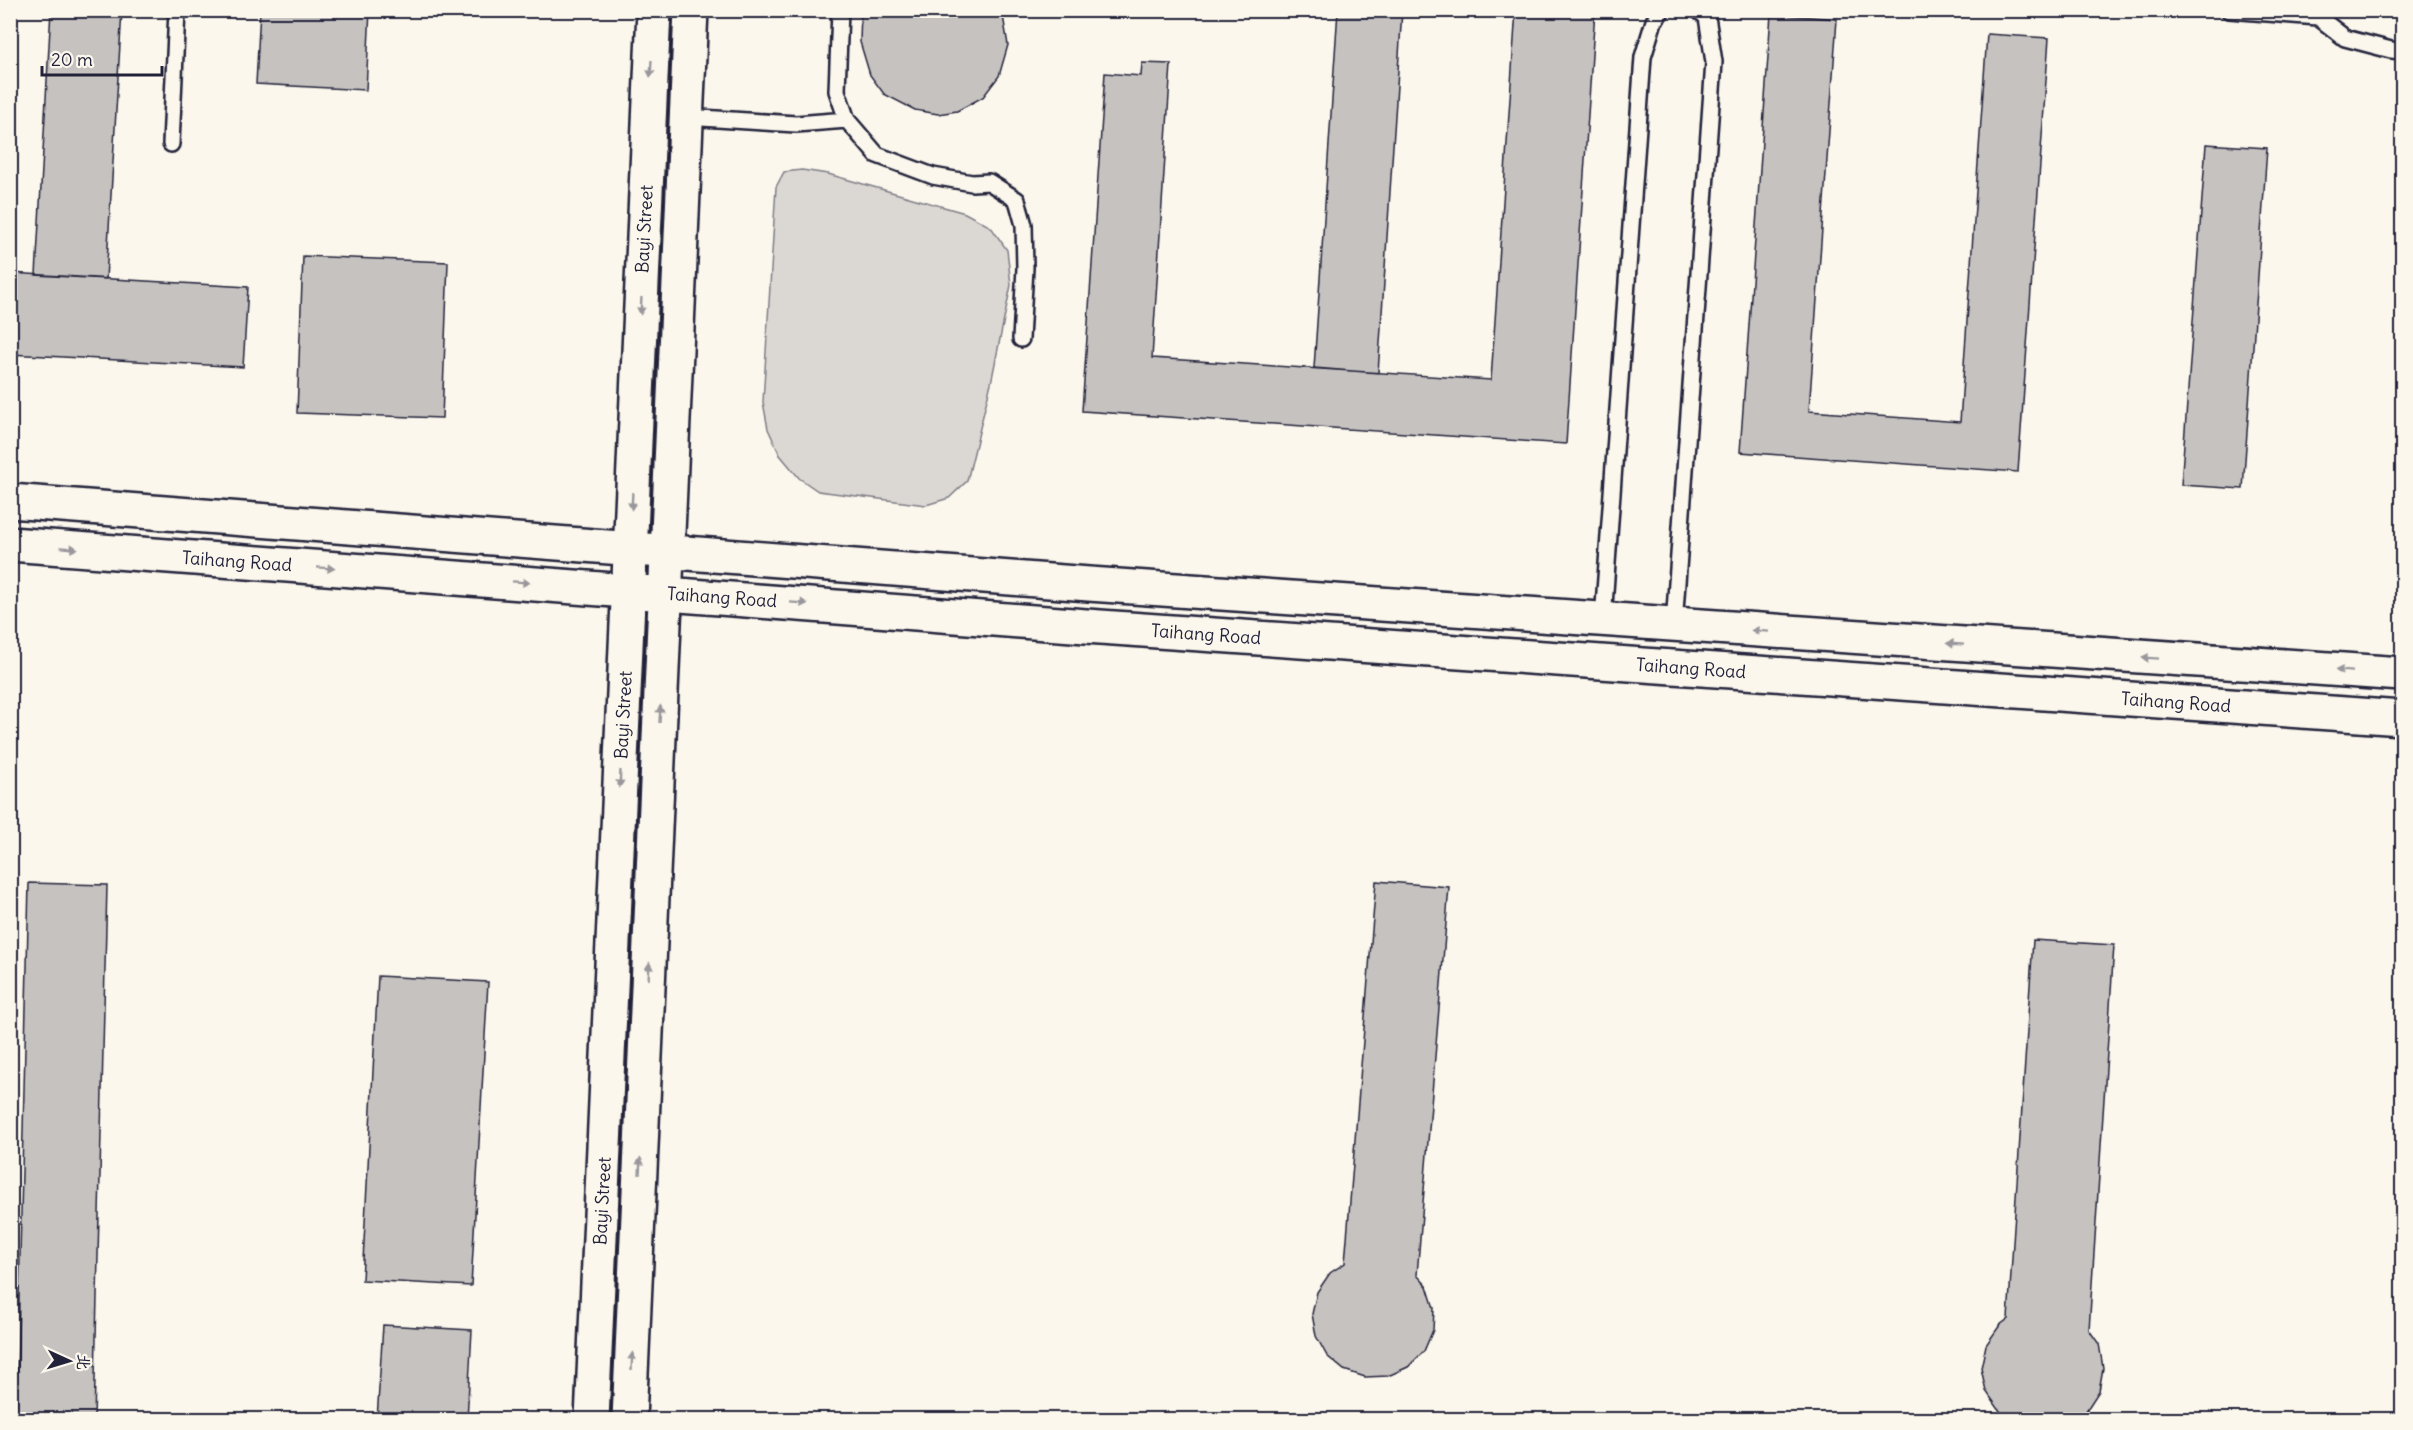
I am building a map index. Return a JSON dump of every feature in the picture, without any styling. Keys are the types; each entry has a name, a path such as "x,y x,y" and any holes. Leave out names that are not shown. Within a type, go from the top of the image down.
{"street":[{"name":"Bayi Street","path":"592,1419 654,10"},
{"name":"Bayi Street","path":"629,1419 691,10"},
{"path":"10,501 1101,585 2403,674"},
{"name":"Taihang Road","path":"10,544 1097,627 2403,718"}],"lane":[{"path":"171,144 177,10"},
{"path":"840,10 837,91 847,120 877,155 933,176 972,183 989,182 1017,200 1024,225 1025,268 1021,339"},
{"path":"1604,620 1643,57 1654,21 1662,10"},
{"path":"2229,10 2319,14 2345,38 2403,51"},
{"path":"1674,625 1714,62 1706,13"},
{"path":"686,117 796,124 847,120"}],"shaded area":[{"path":"802,170 828,174 965,213 991,227 1007,250 1011,285 991,383 967,481 949,498 926,505 818,491 799,478 780,455 768,429 763,402 776,187 784,172"}],"building":[{"path":"51,10 122,10 106,279 36,275"},
{"path":"260,10 370,10 366,90 256,84"},
{"path":"861,10 1002,10 1008,45 999,76 983,97 957,111 938,114 915,110 884,94 870,75 860,42"},
{"path":"1338,10 1402,10 1378,373 1314,368"},
{"path":"1516,10 1595,10 1566,444 1082,411 1105,73 1141,76 1142,63 1171,64 1152,358 1491,380"},
{"path":"1771,14 1837,19 1809,411 1960,422 1987,34 2049,38 2018,472 1740,452"},
{"path":"2206,144 2267,148 2243,489 2181,485"},
{"path":"303,256 448,262 442,418 297,413"},
{"path":"10,273 248,287 243,367 10,354"},
{"path":"1376,881 1449,887 1417,1275 1427,1286 1434,1308 1433,1330 1424,1351 1408,1367 1388,1376 1365,1377 1344,1370 1327,1356 1316,1336 1312,1314 1317,1292 1330,1273 1345,1263"},
{"path":"29,883 107,885 94,1420 16,1420"},
{"path":"2033,940 2114,945 2089,1330 2099,1344 2103,1368 2099,1391 2086,1411 2073,1420 2012,1420 2000,1411 1986,1391 1981,1368 1986,1345 2000,1325 2008,1319"},
{"path":"378,976 488,982 471,1286 362,1280"},
{"path":"383,1325 472,1330 467,1420 377,1420"}]}
